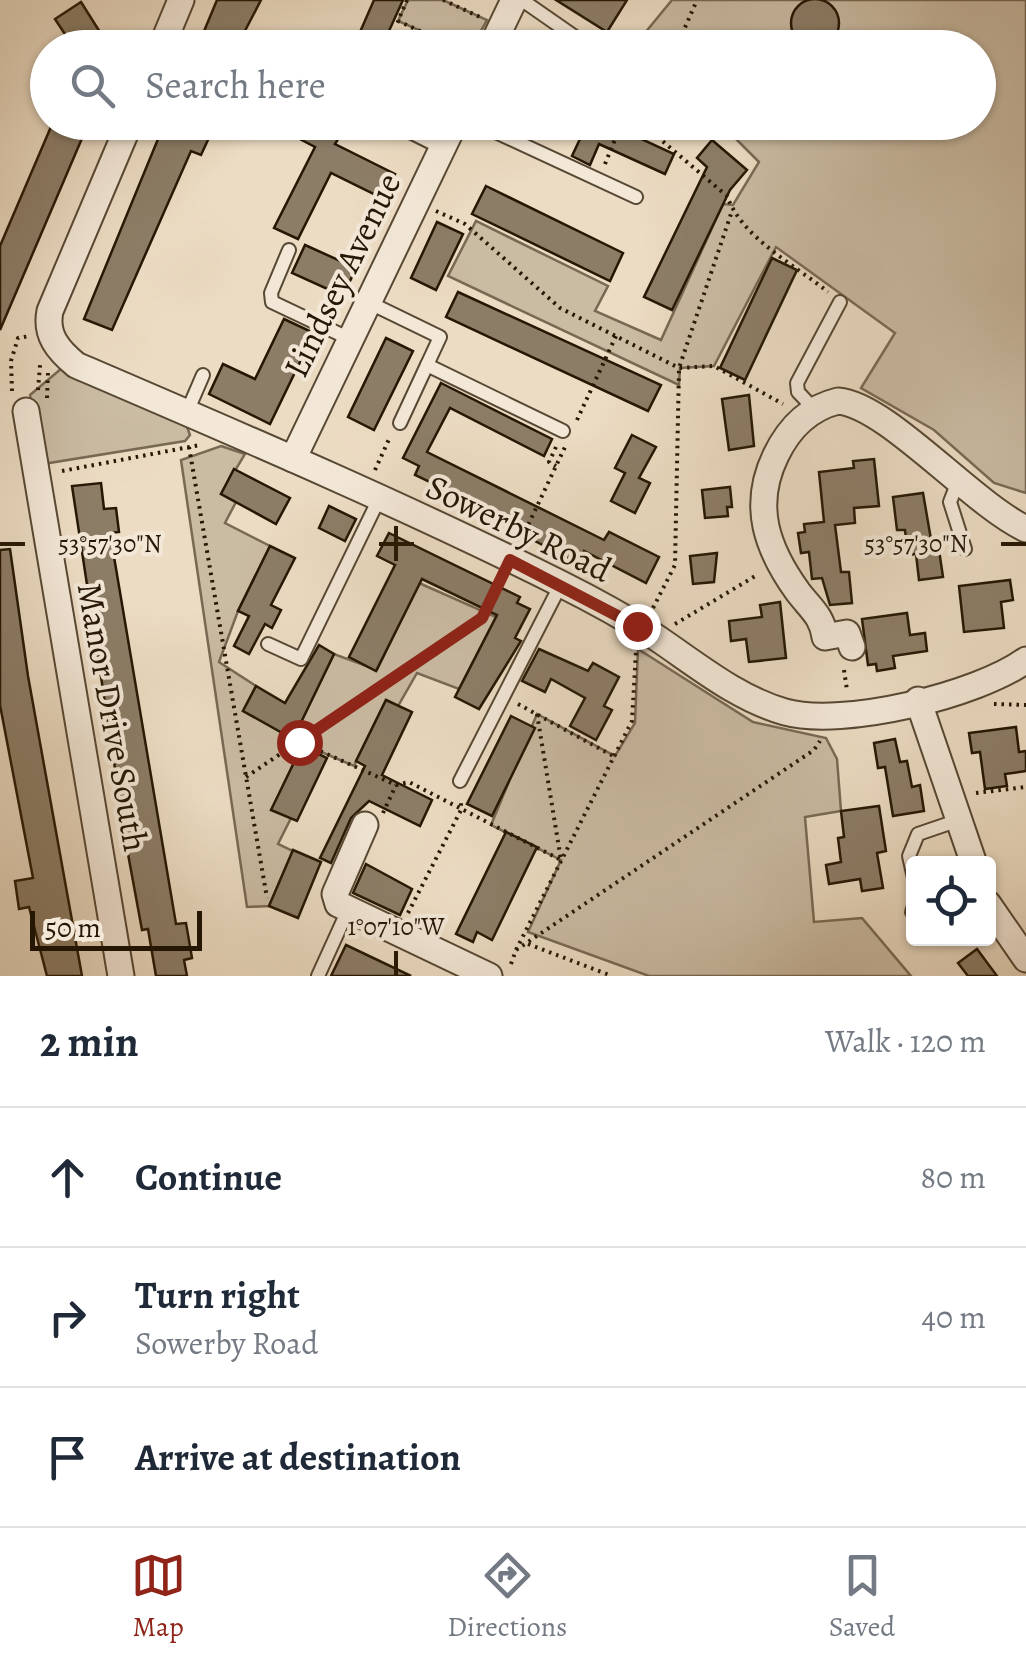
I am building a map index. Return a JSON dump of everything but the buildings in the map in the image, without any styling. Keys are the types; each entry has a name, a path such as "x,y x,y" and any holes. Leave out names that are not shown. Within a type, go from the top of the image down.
{"street":[{"path":"499,30 514,0"},
{"path":"165,30 172,3"},
{"path":"55,342 50,311 122,140"},
{"name":"Lindsey Avenue","path":"293,458 446,140"},
{"name":"Sowerby Road","path":"55,342 76,365 293,458 562,584 646,631 736,692 786,712 834,717 918,700 995,678 1026,660"},
{"path":"848,656 847,633 825,638 823,620 778,562 764,526 764,491 772,464 784,439 809,414 838,401 866,409 958,484 1026,529"},
{"name":"Manor Drive South","path":"26,411 121,976"},
{"path":"918,700 971,856"},
{"path":"366,825 335,894 338,904 489,976"},
{"path":"996,916 1026,959"}],"lane":[{"path":"522,0 565,30"},
{"path":"426,140 442,148"},
{"path":"513,140 636,197"},
{"path":"290,250 271,292 272,302 350,339"},
{"path":"368,302 440,336 400,423"},
{"path":"809,414 797,383 840,302"},
{"path":"428,365 563,431"},
{"path":"186,412 203,375"},
{"path":"958,484 950,502 965,549"},
{"path":"268,644 301,659 372,496"},
{"path":"460,780 562,584"},
{"path":"909,856 918,834 959,820"},
{"path":"318,976 348,910"}],"path":[{"path":"408,0 398,21 418,30"},
{"path":"443,0 486,30"},
{"path":"684,30 698,0"},
{"path":"598,179 614,140"},
{"path":"661,140 727,196 732,212 769,247 840,302"},
{"path":"417,202 465,224 560,308 680,368 714,366 809,414"},
{"path":"506,976 632,721 646,631 675,565 680,368 732,212"},
{"path":"246,778 482,618 616,336"},
{"path":"26,411 12,392 11,360 18,338 55,342"},
{"path":"26,411 38,398 40,350 55,342"},
{"path":"26,411 47,399 48,370 55,342"},
{"path":"372,496 400,423"},
{"path":"556,466 549,462 563,431"},
{"path":"37,476 242,438"},
{"path":"188,448 267,898"},
{"path":"646,631 740,585"},
{"path":"516,950 814,750 848,697 848,656"},
{"path":"504,696 615,757"},
{"path":"537,714 561,860"},
{"path":"299,742 396,786 408,782 561,860"},
{"path":"398,934 461,810 460,780"},
{"path":"975,794 1026,786"},
{"path":"526,944 612,976"}],"shaded area":[{"path":"408,0 443,0 487,20 481,30 418,30 398,21"},
{"path":"672,0 1026,0 1026,493 994,483 934,430 861,388 895,333 776,247 714,366 680,368 679,385 448,276 476,221 608,286 595,311 661,340 723,204 733,205 759,162 737,140 996,140 996,30 647,30"},
{"path":"62,368 186,424 190,435 185,441 43,464 30,395"},
{"path":"221,446 245,454 221,494 236,502 225,523 270,546 238,611 219,662 256,686 243,711 293,738 334,654 377,670 419,583 496,617 459,689 417,673 398,706 386,700 354,766 298,742 302,746 272,809 291,818 278,844 293,851 269,906 247,907 181,460"},
{"path":"638,649 753,722 826,738 837,759 841,811 805,817 814,922 862,918 911,976 649,976 528,932 561,860 491,825 537,714 615,756 635,723"}],"route":[{"path":"299,742 482,618 510,560 637,626"}]}
